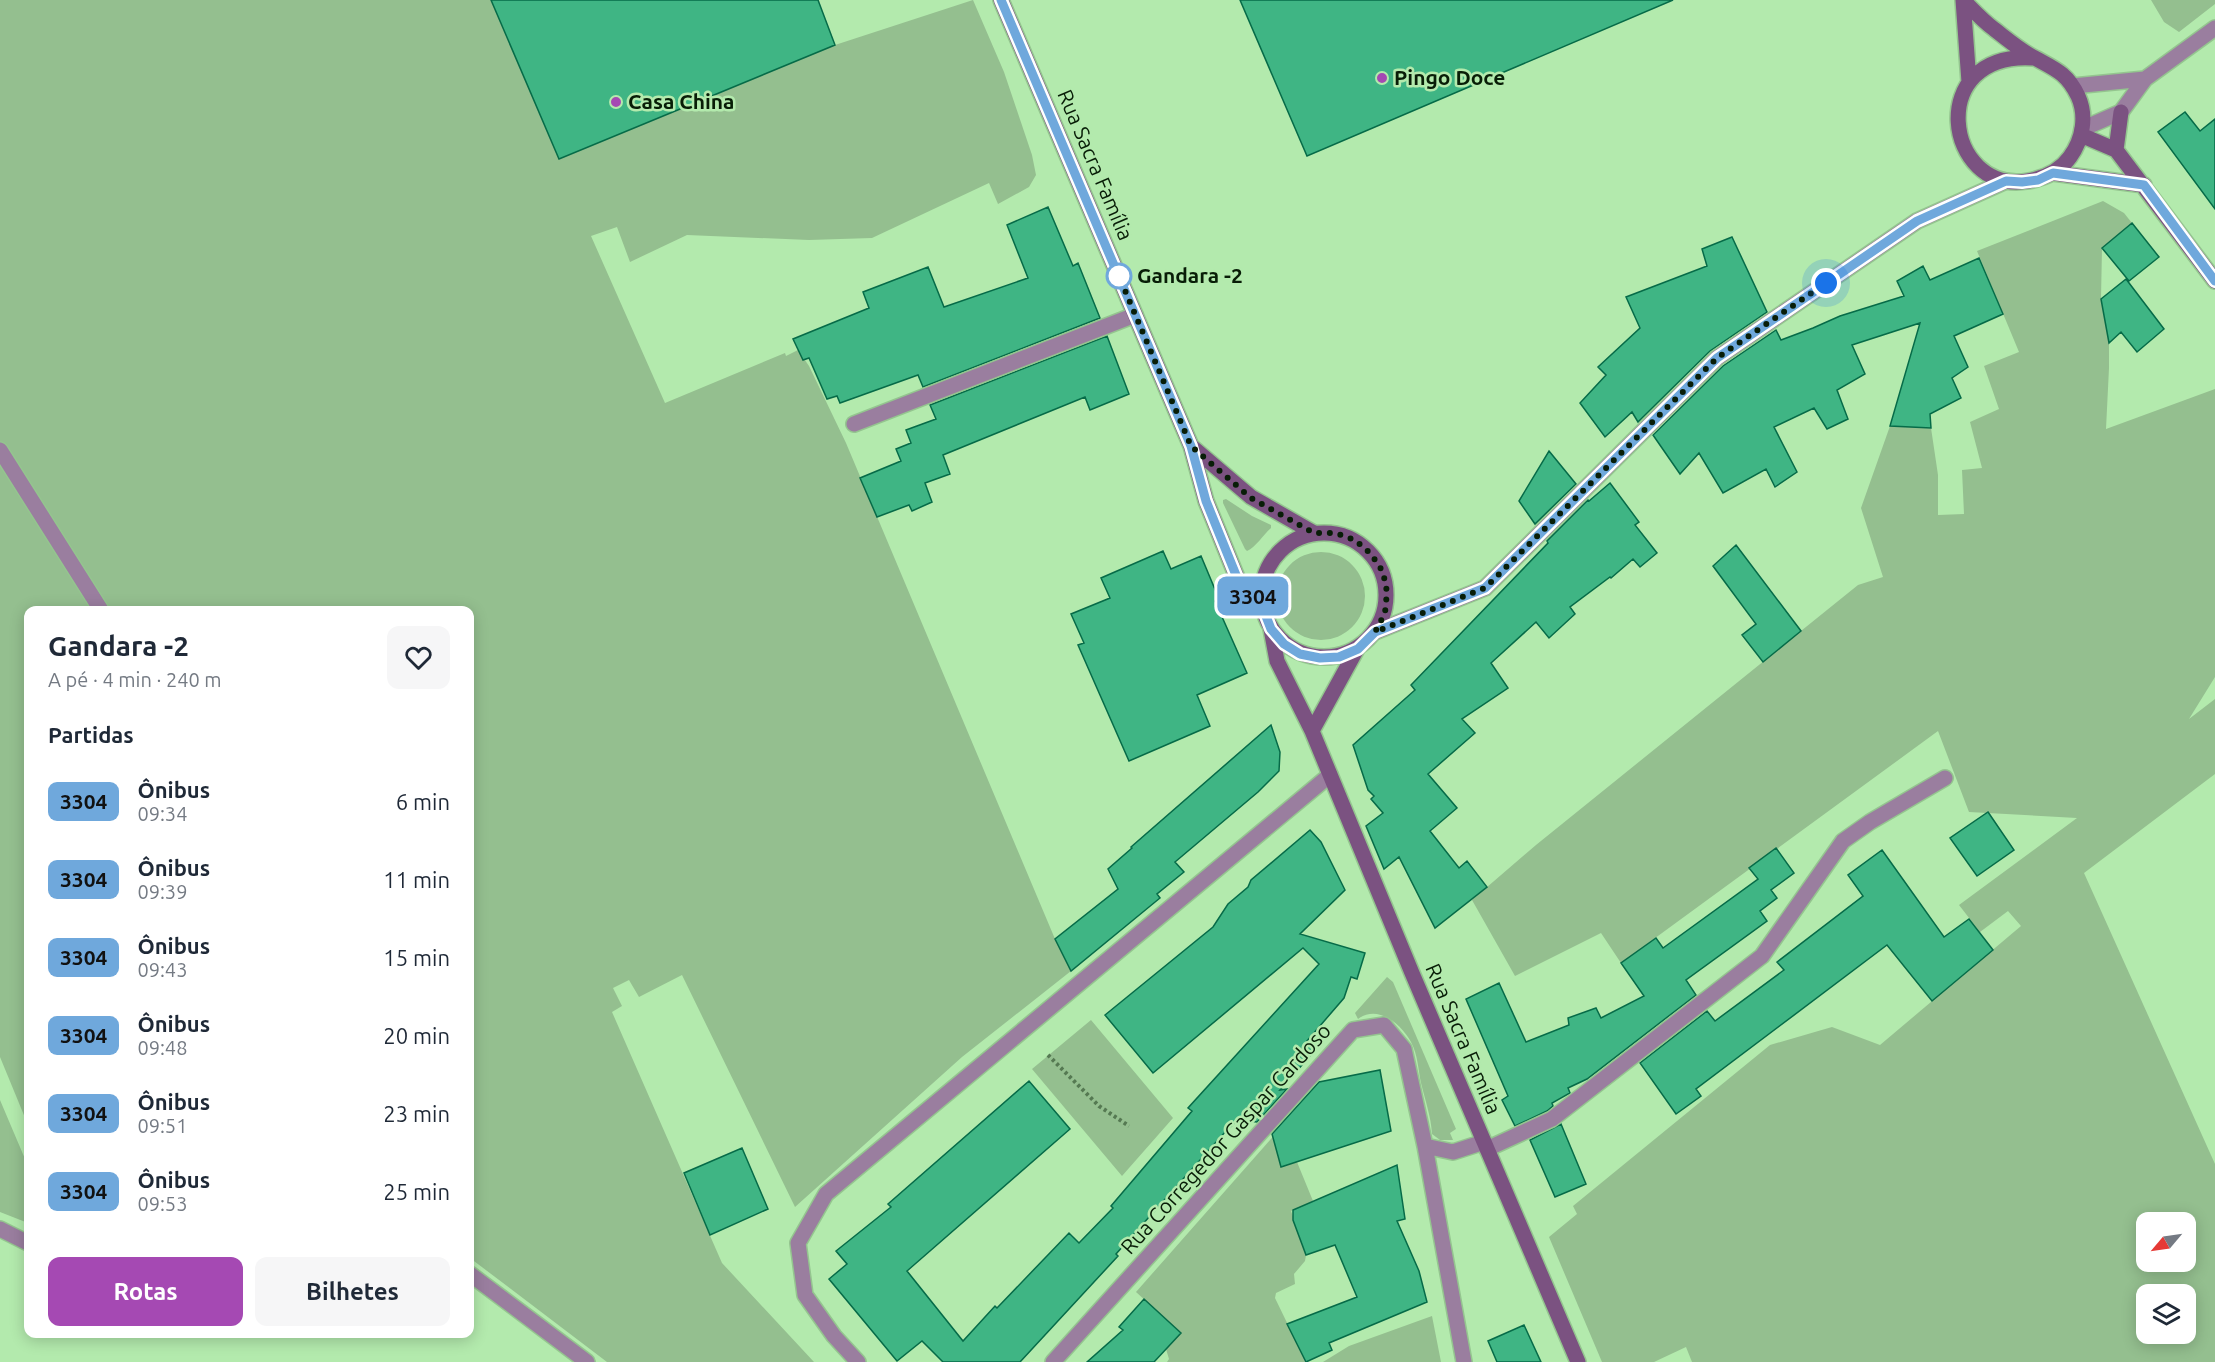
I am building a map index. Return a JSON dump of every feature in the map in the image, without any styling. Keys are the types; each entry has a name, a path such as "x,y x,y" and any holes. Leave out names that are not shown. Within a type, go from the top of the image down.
{"street":[{"name":"Rua Sacra Família","path":"1001,0 1191,446 1206,501 1238,580 1262,606"},
{"path":"1963,1 1992,28 2034,58 2063,73 2073,86 2083,114 2082,132 2075,150 2066,163 2053,173 2038,180 2006,181 1995,177 1972,160 1962,143 1957,124 1959,105 1969,82 1982,69 1998,60 2016,56 2034,58"},
{"path":"1963,1 1969,82"},
{"path":"2082,132 2121,112 2145,79 2215,28"},
{"path":"2073,86 2145,79"},
{"path":"2116,150 2121,112"},
{"path":"2082,132 2116,150 2215,280"},
{"path":"2053,173 2144,185"},
{"path":"1375,632 1485,588 1717,358 1917,221 2006,181"},
{"path":"854,424 1135,315"},
{"name":"Rua Sacra Família","path":"1191,446 1251,498 1314,533"},
{"path":"0,450 98,606"},
{"path":"1312,731 1358,649 1375,632 1385,613 1387,592 1383,572 1371,554 1355,540 1335,533 1314,533 1295,539 1280,551 1268,567 1262,586 1262,606 1271,629 1284,644 1300,654 1320,658 1339,657 1358,649"},
{"name":"Rua Sacra Família","path":"1271,629 1277,661 1312,731 1578,1362"},
{"path":"858,1362 834,1336 805,1295 798,1243 826,1194 1330,775"},
{"path":"1464,1362 1425,1146 1453,1152 1486,1146 1552,1119 1762,956 1843,841 1870,822 1945,778"},
{"name":"Rua Corregedor Gaspar Cardoso","path":"1053,1362 1353,1030 1384,1025 1404,1049 1425,1146"},
{"path":"0,1229 24,1241"},
{"path":"474,1277 587,1362"}],"path":[{"path":"1048,1055 1099,1106 1129,1126"}],"green space":[{"path":"0,0 491,0 559,159 835,45 973,0 1004,72 1032,155 1036,175 1029,187 998,204 989,183 872,238 809,240 687,235 630,262 617,227 591,236 665,403 785,353 786,356 798,350 809,366 846,443 1055,939 1071,971 962,1057 795,1207 682,975 639,997 629,980 613,988 622,1006 612,1012 722,1263 814,1362 607,1362 474,1261 474,606 24,606 24,1115 0,1057"},
{"path":"2151,0 2215,0 2215,4 2179,32 2164,22"},
{"path":"2103,201 2124,213 2132,223 2102,248 2101,299 2109,343 2106,429 2215,389 2215,677 2189,719 2215,699 2215,774 2084,873 2215,1164 2215,1362 1692,1362 1686,1347 1654,1362 1602,1362 1549,1237 1577,1214 1573,1206 1770,1045 1832,1027 1880,1045 2021,926 2008,911 1980,932 1959,905 2077,818 1969,812 1938,731 1621,963 1601,933 1515,976 1472,900 1536,845 1858,585 1883,577 1861,508 1890,426 1931,428 1938,475 1938,515 1964,514 1962,470 1982,468 1970,422 1999,409 1984,366 2019,352 1977,251"},
{"path":"1226,499 1271,525 1271,528 1247,551 1223,503"},
{"path":"1321,552 1338,556 1352,565 1361,579 1365,596 1361,613 1352,627 1338,636 1321,640 1304,636 1290,627 1281,613 1277,596 1281,579 1290,565 1304,556"},
{"path":"1387,977 1393,982 1456,1129 1450,1133 1453,1140 1440,1140 1432,1134 1416,1057 1407,1035 1395,1023 1381,1015 1366,1015 1358,1019 1355,1013"},
{"path":"1091,1020 1173,1118 1122,1176 1032,1069"},
{"path":"0,1100 24,1157 24,1221 0,1212"},
{"path":"1285,1123 1277,1154 1281,1167 1297,1162 1313,1201 1291,1211 1306,1255 1305,1261 1294,1274 1295,1284 1276,1293 1275,1298 1306,1362 1167,1362 1169,1359 1166,1349 1181,1333 1136,1292"},
{"path":"1432,1316 1441,1362 1323,1362 1349,1346"}],"building":[{"name":"Casa China","path":"491,0 818,0 835,45 559,159"},
{"name":"Pingo Doce","path":"1240,0 1673,0 1307,156"},
{"path":"2185,112 2200,131 2215,119 2215,209 2158,132"},
{"path":"1048,207 1073,266 1078,263 1100,318 923,387 918,375 840,403 837,396 827,399 809,358 803,360 793,339 869,308 863,292 928,267 944,307 1028,278 1007,225"},
{"path":"2132,223 2159,257 2129,281 2102,248"},
{"path":"1732,237 1767,312 1710,351 1638,422 1632,412 1605,437 1580,403 1606,375 1598,367 1640,328 1626,297 1707,266 1702,249"},
{"path":"1979,258 2003,314 1954,336 1968,367 1952,378 1961,398 1930,414 1931,428 1890,426 1920,323 1852,345 1865,374 1837,390 1848,419 1827,429 1814,408 1774,427 1797,472 1775,487 1766,469 1723,493 1699,453 1680,474 1653,435 1723,366 1776,330 1781,340 1840,316 1904,296 1897,281 1923,266 1930,280"},
{"path":"2126,279 2164,329 2137,352 2121,332 2109,343 2101,299"},
{"path":"1107,336 1129,394 1090,410 1085,397 943,455 950,474 925,483 932,502 912,511 909,505 877,517 860,478 901,461 896,449 911,443 906,430 936,419 930,405"},
{"path":"1549,451 1576,484 1535,524 1519,501"},
{"path":"1610,483 1639,522 1635,525 1657,553 1640,567 1633,559 1570,607 1575,614 1549,638 1536,622 1491,663 1508,688 1462,719 1475,733 1428,774 1457,808 1430,831 1459,868 1467,861 1487,887 1435,928 1399,857 1384,869 1366,826 1383,813 1371,799 1374,796 1368,790 1353,745 1415,690 1411,685 1548,543 1547,541 1588,500"},
{"path":"1736,545 1801,631 1763,662 1742,635 1756,624 1713,566"},
{"path":"1163,551 1171,569 1201,556 1219,599 1215,601 1247,673 1197,695 1210,726 1129,761 1078,645 1084,643 1071,614 1110,598 1101,578"},
{"path":"1271,725 1280,752 1279,771 1258,792 1175,862 1184,872 1157,894 1160,898 1071,971 1055,939 1118,889 1108,869"},
{"path":"1988,812 2014,850 1977,876 1950,838"},
{"path":"1310,830 1321,842 1345,890 1300,934 1365,953 1357,979 1351,977 1344,998 1307,1041 1316,1049 1280,1090 1287,1089 1257,1122 1238,1120 1226,1131 1116,1254 1118,1256 1020,1362 943,1362 922,1341 897,1361 829,1279 847,1264 836,1251 891,1207 888,1204 1029,1081 1070,1129 907,1271 963,1341 1069,1233 1079,1243 1113,1208 1111,1206 1192,1111 1188,1108 1319,964 1303,948 1153,1073 1105,1015 1213,927 1228,904 1248,887 1251,880"},
{"path":"1776,848 1794,873 1771,890 1777,898 1760,911 1767,921 1686,980 1696,995 1587,1079 1568,1088 1570,1093 1552,1103 1553,1106 1547,1111 1515,1126 1502,1100 1508,1096 1466,999 1499,983 1526,1042 1569,1025 1568,1018 1596,1008 1601,1018 1644,996 1621,963 1656,938 1663,948 1758,879 1749,868"},
{"path":"1882,850 1944,937 1969,919 1993,950 1932,1001 1887,945 1696,1089 1701,1096 1676,1114 1640,1063 1707,1011 1715,1021 1784,970 1777,962 1863,896 1848,875"},
{"path":"1380,1070 1391,1131 1281,1167 1272,1134 1319,1082"},
{"path":"1561,1124 1586,1184 1555,1197 1530,1140"},
{"path":"742,1148 768,1209 710,1235 684,1173"},
{"path":"1397,1165 1405,1219 1397,1221 1419,1271 1427,1302 1329,1343 1332,1350 1306,1362 1287,1324 1357,1297 1335,1245 1306,1255 1293,1220 1293,1210"},
{"path":"1144,1299 1181,1333 1154,1362 1087,1362 1123,1330 1119,1327"},
{"path":"1524,1325 1541,1362 1497,1362 1488,1341"}],"bus line":[{"name":"3304","path":"1001,0 1191,446 1206,501 1238,580 1262,606 1271,629 1284,644 1300,654 1320,658 1339,657 1358,649 1375,632 1485,588 1717,358 1917,221 2006,181 2038,180 2053,173 2144,185 2215,281"}],"place":[{"name":"Pingo Doce","path":"1382,78"},
{"name":"Casa China","path":"616,102"},
{"name":"Gandara -2","path":"1119,276"}],"route":[{"path":"1119,276 1118,274 1191,446 1251,498 1314,533 1335,533 1355,540 1371,554 1383,572 1387,592 1385,613 1375,632 1485,588 1717,358 1826,283"}]}
